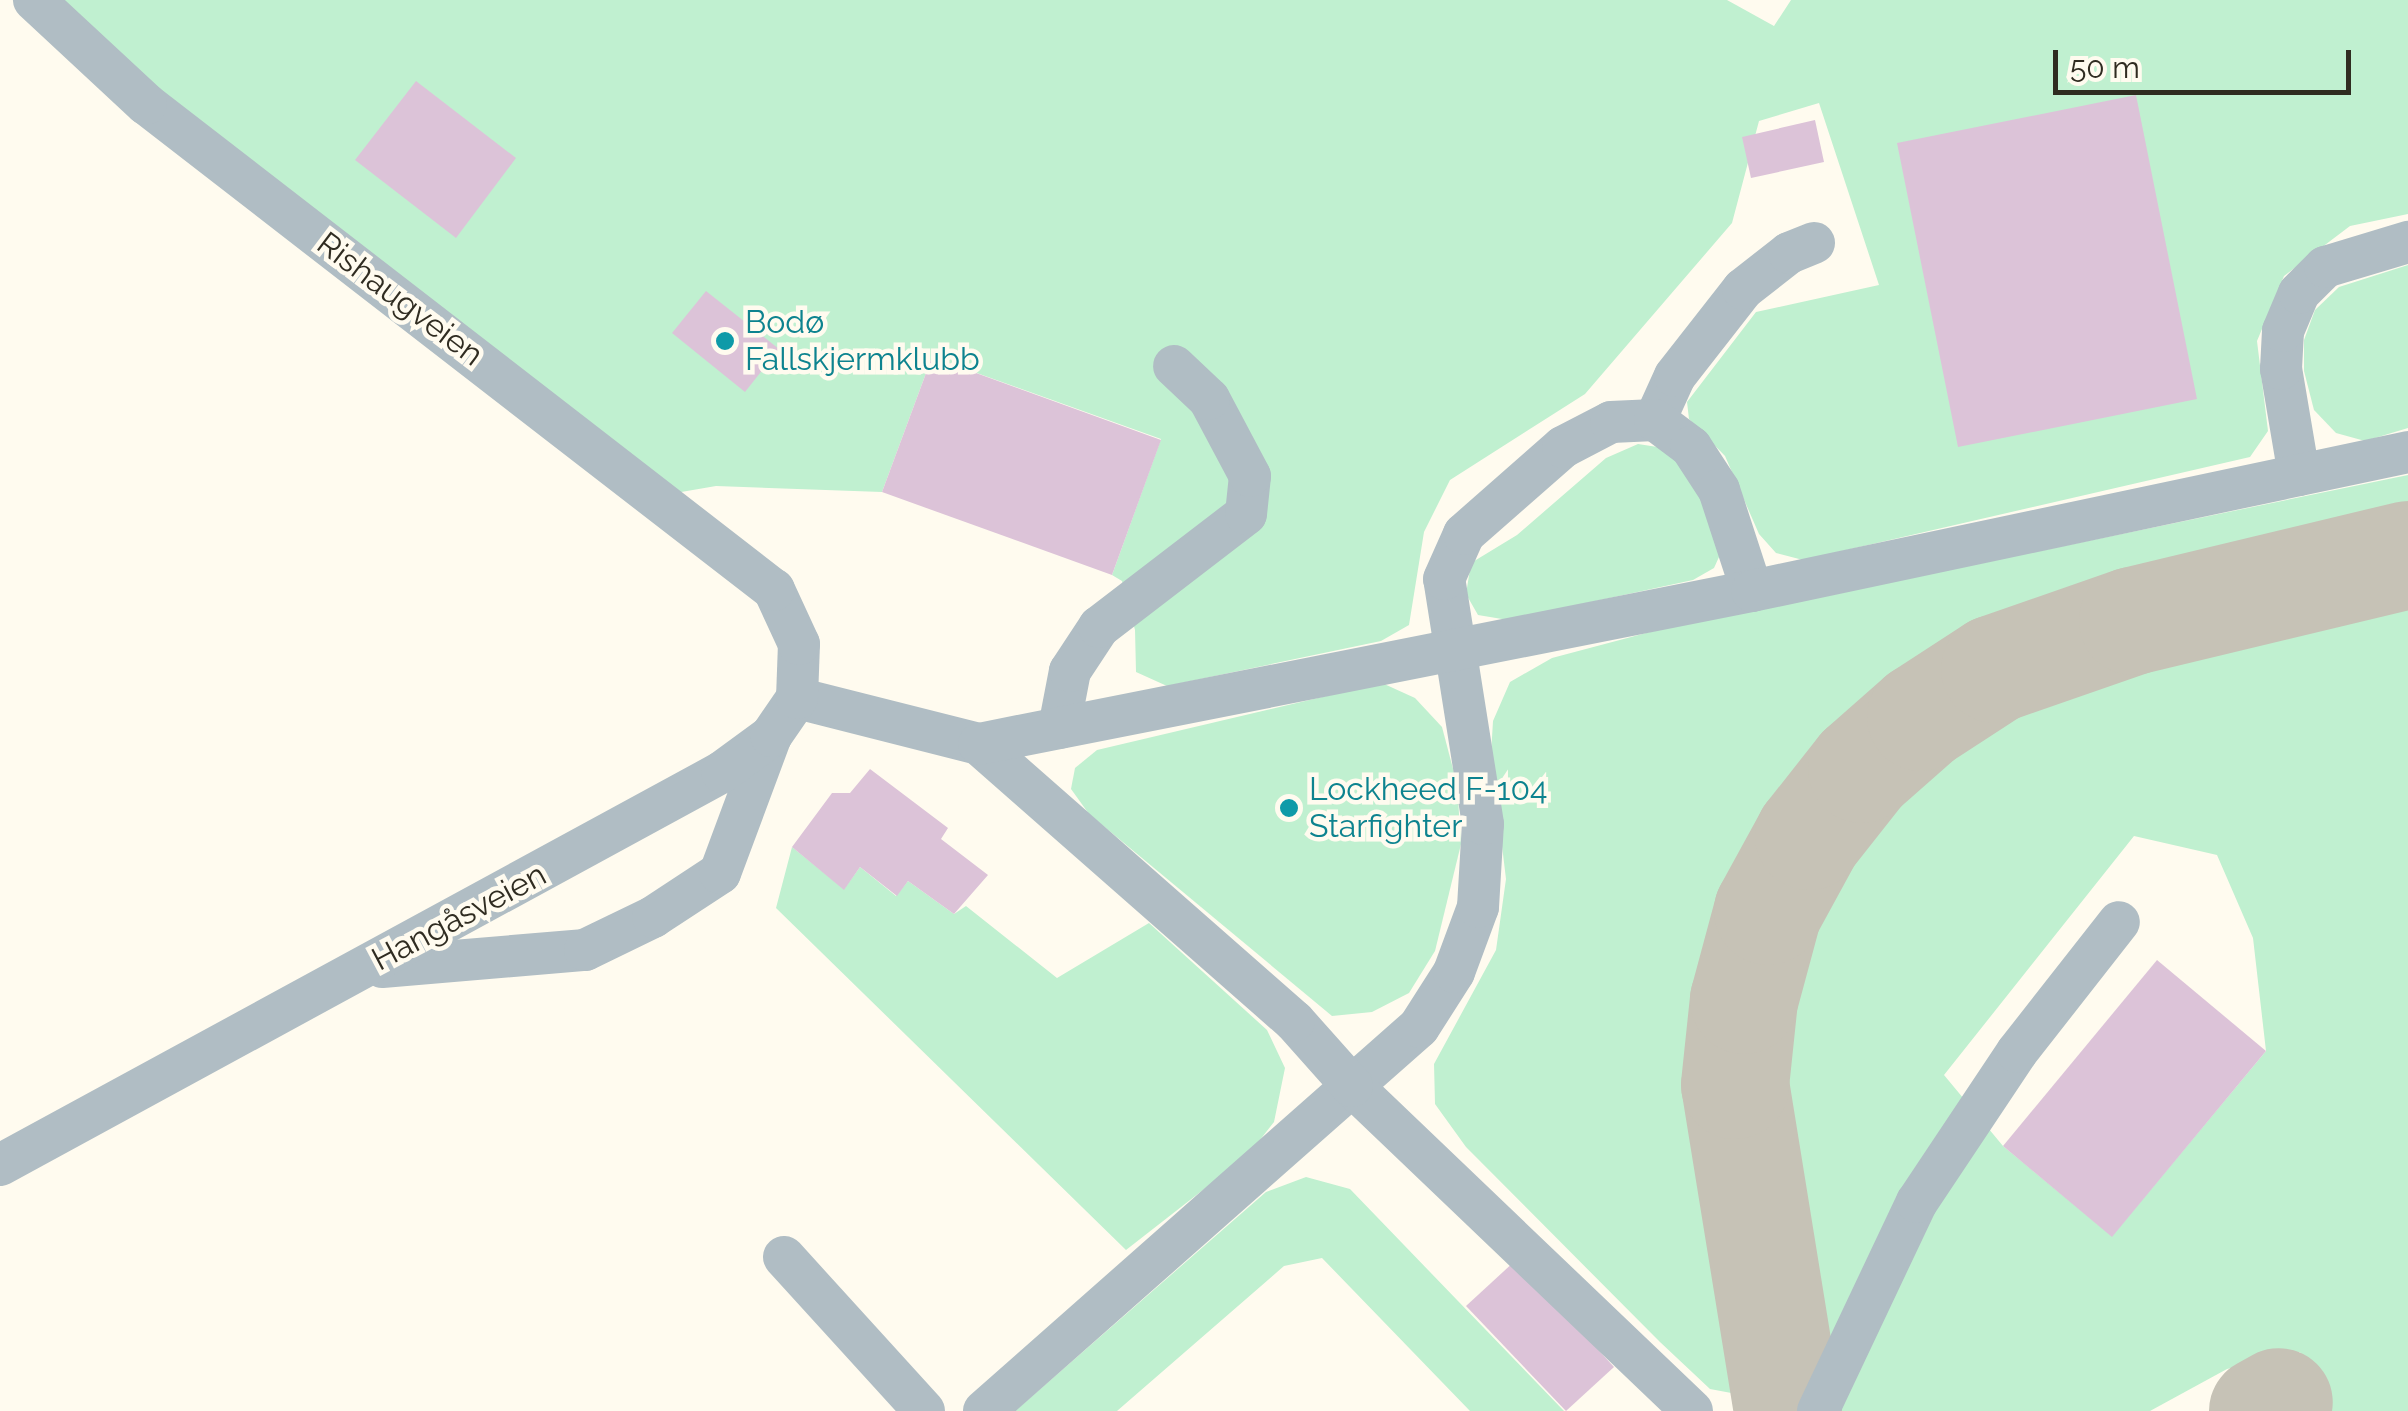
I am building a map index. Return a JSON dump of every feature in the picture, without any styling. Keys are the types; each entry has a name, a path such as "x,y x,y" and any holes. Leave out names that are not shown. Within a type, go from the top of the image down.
{"street":[{"name":"Rishaugveien","path":"34,0 146,104 774,590 799,644 797,698"},
{"path":"2300,475 2281,369 2283,331 2299,293 2325,267 2408,242"},
{"path":"1655,420 1675,376 1743,289 1789,253 1814,243"},
{"path":"1059,728 1070,671 1099,626 1246,514 1250,476 1209,399 1174,366"},
{"path":"984,1411 1419,1027 1454,972 1478,907 1482,824 1450,651 1444,579 1464,534 1563,448 1611,422 1655,420 1691,447 1719,490 1752,591"},
{"path":"797,698 979,744 1752,591 2408,452"},
{"name":"Hangåsveien","path":"0,1165 722,772 771,736 797,698"},
{"path":"362,969 585,950 653,916 720,872 771,736"},
{"path":"979,744 1294,1021 1352,1086 1692,1411"},
{"path":"1818,1411 1917,1202 2017,1052 2119,922"},
{"path":"784,1257 924,1411"}],"green space":[{"path":"54,0 1727,0 1774,26 1791,0 2408,0 2408,214 2350,226 2284,276 2257,341 2268,431 2250,457 1803,560 1776,553 1759,534 1725,456 1689,419 1687,402 1756,312 1879,285 1819,103 1759,121 1732,223 1585,394 1450,480 1424,532 1409,625 1381,641 1167,686 1136,672 1135,630 1122,581 1112,575 1161,439 932,357 882,492 716,486 658,496 400,299"},
{"path":"2408,265 2408,428 2365,441 2336,433 2314,410 2304,371 2304,340 2315,310 2339,287"},
{"path":"1638,444 1664,448 1694,479 1724,546 1714,568 1693,580 1508,620 1478,615 1466,594 1471,563 1517,535 1606,458"},
{"path":"2408,475 2408,514 2222,559 1995,626 1880,687 1803,760 1744,855 1713,936 1694,1036 1691,1123 1742,1395 1710,1389 1660,1342 1466,1147 1435,1104 1434,1064 1496,950 1506,879 1491,754 1493,721 1510,682 1552,658 1665,628"},
{"path":"2408,594 2408,1411 2321,1411 2300,1352 2227,1369 2150,1411 1824,1411 1775,1123 1775,1028 1792,960 1830,880 1912,783 1988,722 2079,682","holes":["2134,836 2217,855 2253,938 2266,1051 2112,1236 2003,1146 1944,1075"]},
{"path":"1382,683 1415,698 1442,727 1457,784 1461,844 1435,951 1409,993 1372,1012 1332,1016 1089,814 1071,789 1075,768 1097,750"},
{"path":"792,847 844,889 860,867 896,896 908,881 954,914 966,906 1057,978 1149,923 1267,1030 1285,1068 1274,1122 1249,1154 1126,1250 776,908"},
{"path":"1306,1177 1350,1189 1564,1411 1470,1411 1322,1258 1284,1266 1117,1411 1015,1411 1266,1192"}],"building":[{"path":"416,81 516,158 456,238 355,160"},
{"path":"2136,95 2197,399 1958,447 1897,143"},
{"path":"1815,120 1824,162 1751,178 1742,137"},
{"name":"Bodø Fallskjermklubb","path":"706,291 779,349 745,392 672,333"},
{"path":"932,357 1161,440 1112,575 882,492"},
{"path":"870,769 948,828 941,839 988,875 954,914 908,881 897,896 860,867 844,890 792,847 832,793 850,793"},
{"path":"2157,960 2266,1051 2112,1237 2003,1146"},
{"path":"1516,1260 1614,1367 1566,1411 1466,1306"}],"taxiway":[{"path":"1788,1411 1735,1085 1744,1000 1768,911 1809,836 1862,769 1921,717 1995,669 2133,621 2408,555"},
{"path":"2263,1411 2279,1402"}],"place":[{"name":"Bodø Fallskjermklubb","path":"725,341"},
{"name":"Lockheed F-104 Starfighter","path":"1289,808"}]}
